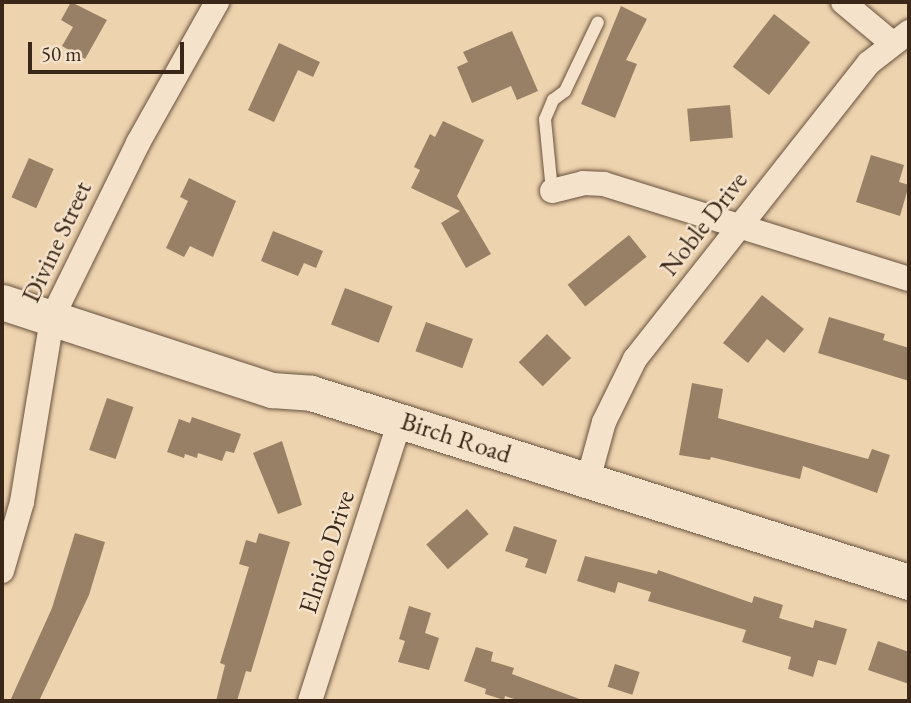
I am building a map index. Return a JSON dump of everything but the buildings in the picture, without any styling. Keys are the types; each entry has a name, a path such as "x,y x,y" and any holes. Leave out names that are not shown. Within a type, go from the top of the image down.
{"street":[{"name":"Divine Street","path":"2,570 22,502 52,318 138,143 217,2"},
{"path":"843,2 901,38"},
{"name":"Noble Drive","path":"588,480 604,422 635,359 869,63 901,38"},
{"path":"552,191 583,183 604,184 909,279"},
{"name":"Birch Road","path":"2,302 272,390 311,393 909,582"},
{"name":"Elnido Drive","path":"310,701 400,421"}],"lane":[{"path":"552,191 545,119 553,100 565,91 598,22"}]}
